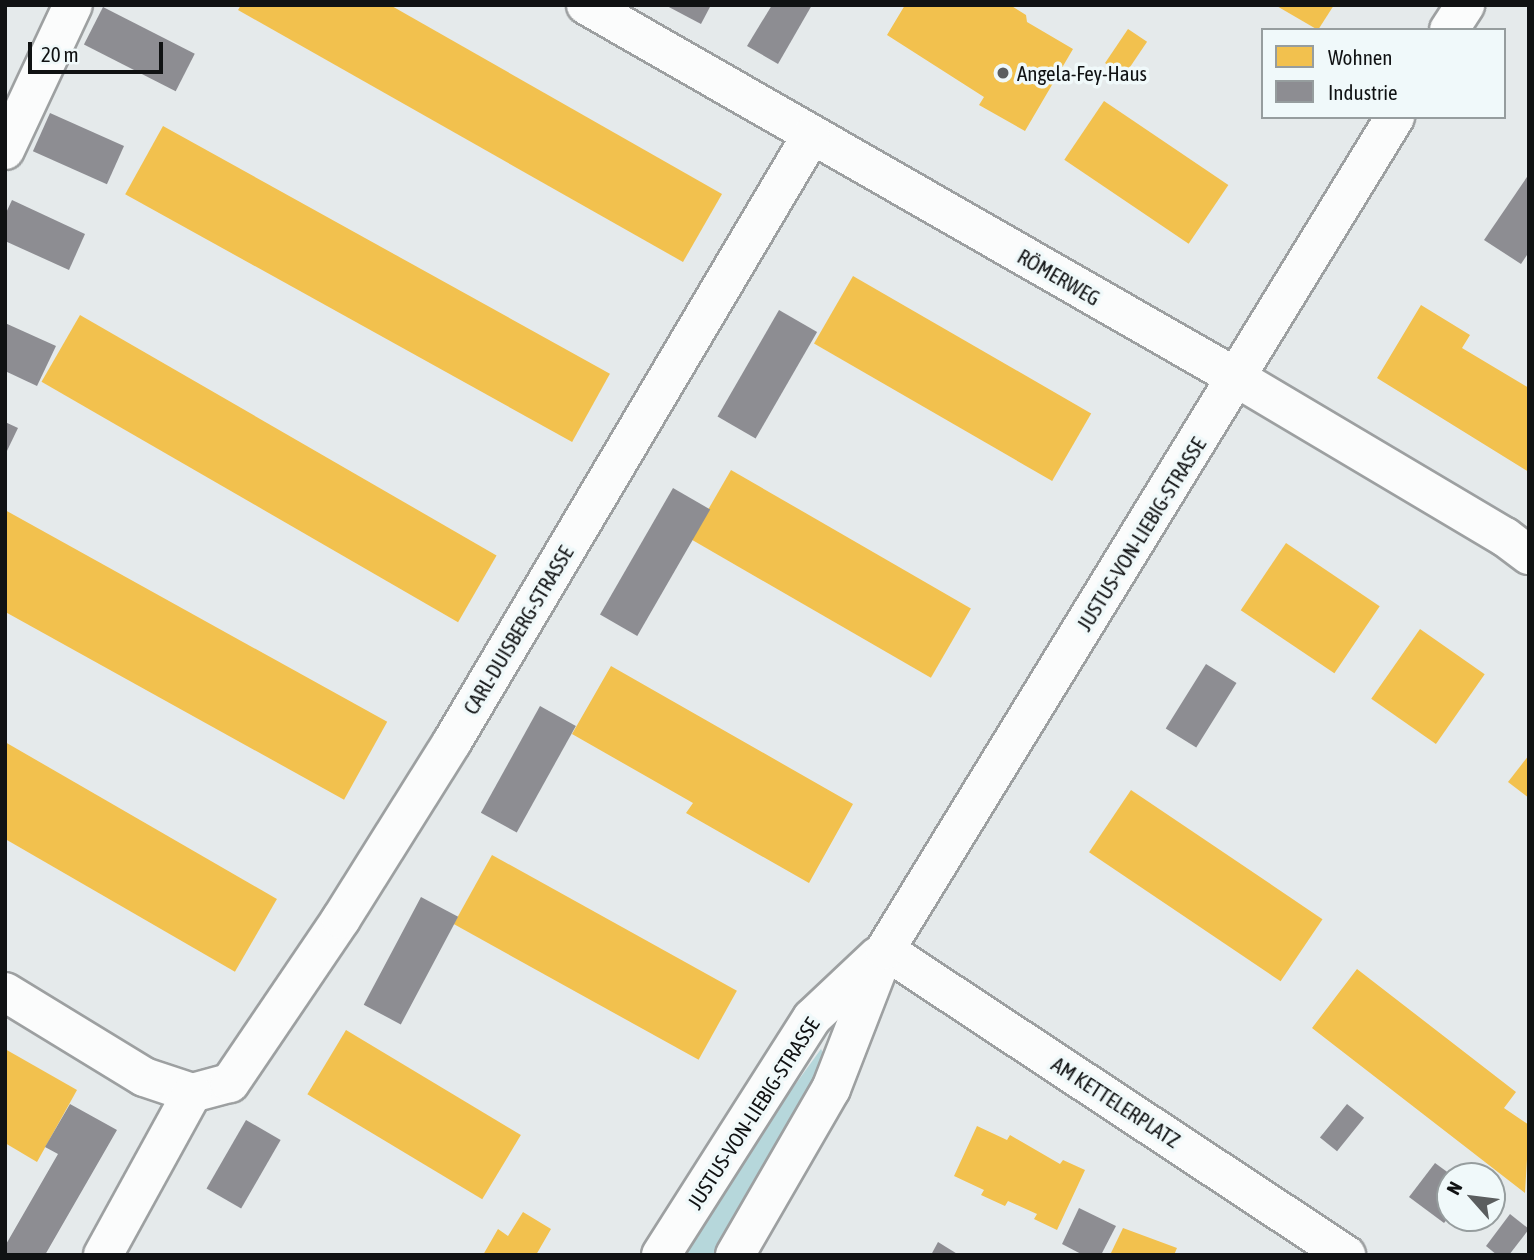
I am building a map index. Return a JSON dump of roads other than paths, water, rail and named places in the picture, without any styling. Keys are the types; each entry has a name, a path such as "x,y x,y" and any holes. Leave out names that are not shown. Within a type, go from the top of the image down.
{"street":[{"path":"5,150 73,5"},
{"name":"RÖMERWEG","path":"586,5 1237,378 1506,537 1529,555"},
{"path":"1450,28 1465,5"},
{"name":"JUSTUS-VON-LIEBIG-STRASSE","path":"735,1255 831,1089 885,950 1394,119"},
{"name":"CARL-DUISBERG-STRASSE","path":"192,1093 230,1083 341,919 672,376 811,136"},
{"name":"JUSTUS-VON-LIEBIG-STRASSE","path":"661,1255 812,1018 885,950"},
{"name":"AM KETTELERPLATZ","path":"885,950 1346,1255"},
{"path":"5,992 144,1077 192,1093 103,1255"}],"place":[{"name":"Angela-Fey-Haus","path":"1003,73"}]}
